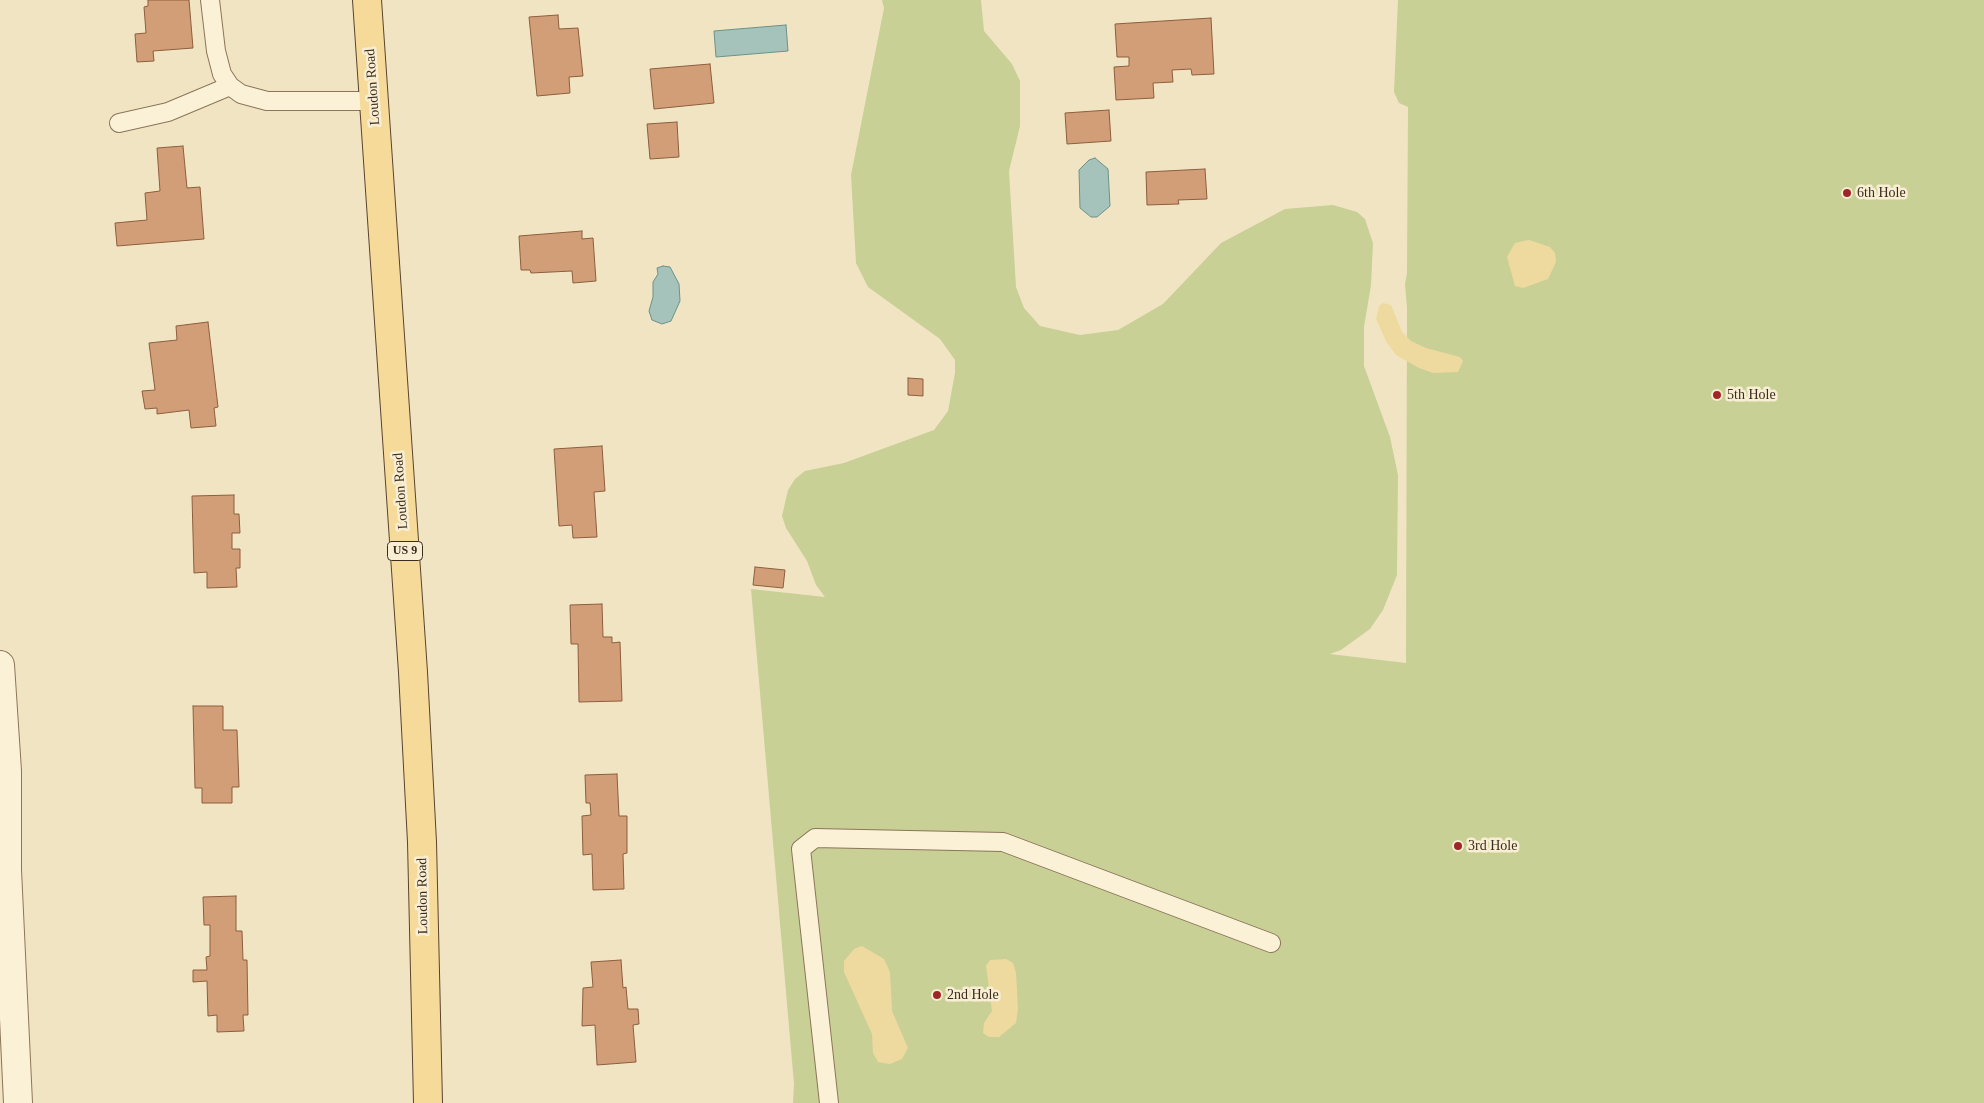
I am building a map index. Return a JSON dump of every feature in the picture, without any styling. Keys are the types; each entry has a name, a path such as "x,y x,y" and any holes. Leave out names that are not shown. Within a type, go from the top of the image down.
{"main road":[{"name":"Loudon Road","path":"367,0 413,672 422,842 428,1103"}],"street":[{"path":"0,665 7,771 4,878 18,1103"}],"lane":[{"path":"210,0 218,63 230,86 241,94 267,101 374,101"},
{"path":"119,124 168,112 230,86"},
{"path":"829,1103 801,849 815,838 1003,842 1271,943"}],"green space":[{"path":"882,0 981,0 984,31 1012,64 1020,81 1020,126 1009,171 1016,287 1024,308 1040,326 1080,335 1118,330 1163,304 1221,243 1285,209 1333,205 1357,212 1365,219 1373,243 1371,285 1364,327 1364,366 1390,437 1398,475 1397,575 1383,610 1370,629 1341,650 1330,654 1406,663 1407,308 1405,284 1407,273 1408,107 1399,103 1394,92 1398,0 1984,0 1984,1103 793,1103 794,1084 751,589 825,597 816,585 807,561 786,528 782,516 788,490 795,479 805,471 844,463 934,430 948,411 955,373 955,360 940,339 868,287 856,263 851,175 884,8"}],"sand":[{"path":"1529,240 1550,247 1555,253 1556,262 1548,279 1523,288 1515,286 1507,257 1515,243"},
{"path":"1383,303 1391,305 1402,332 1411,341 1426,348 1460,357 1463,361 1458,372 1433,373 1419,368 1396,355 1386,341 1376,319 1379,306"},
{"path":"862,946 884,959 890,972 892,1011 908,1048 902,1059 890,1064 878,1062 873,1053 872,1034 844,972 844,961 854,949"},
{"path":"1006,959 1013,963 1016,973 1018,1009 1016,1023 999,1037 989,1037 983,1033 984,1023 992,1011 986,966 990,960"}],"water":[{"path":"786,25 788,51 716,57 714,31"},
{"path":"1095,158 1108,169 1110,206 1097,217 1091,217 1080,208 1079,170 1089,160"},
{"path":"663,266 670,267 679,284 680,301 671,321 662,324 652,320 649,311 653,297 653,282 658,274 657,268"}],"building":[{"path":"148,0 189,0 193,48 153,51 154,61 137,62 135,34 146,33 144,7 148,6"},
{"path":"558,15 559,29 578,28 583,76 569,77 570,93 537,96 529,17"},
{"path":"1211,18 1214,74 1192,75 1191,69 1172,70 1173,82 1153,83 1154,98 1116,100 1114,67 1129,66 1129,57 1117,57 1115,24"},
{"path":"710,64 714,103 654,109 650,69"},
{"path":"1109,110 1111,141 1067,144 1065,113"},
{"path":"677,122 679,157 650,159 647,124"},
{"path":"183,146 187,188 200,187 204,239 117,246 115,223 147,220 145,193 160,191 157,148"},
{"path":"1205,169 1207,199 1178,200 1179,204 1147,205 1146,172"},
{"path":"582,231 582,239 593,238 596,281 573,283 572,271 531,273 530,270 521,270 519,236"},
{"path":"208,322 218,407 214,408 216,426 191,428 189,410 157,414 157,408 145,409 142,391 155,390 149,343 177,340 176,326"},
{"path":"908,378 923,379 923,396 908,395"},
{"path":"602,446 605,491 594,492 597,537 573,538 572,525 559,526 554,449"},
{"path":"234,495 234,514 239,514 240,533 232,533 232,549 240,549 240,568 236,568 237,587 207,588 207,572 194,573 192,496"},
{"path":"755,567 785,570 783,588 753,585"},
{"path":"602,604 603,637 612,637 612,643 620,642 622,701 579,702 578,644 571,644 570,605"},
{"path":"193,706 223,706 223,730 237,730 239,787 232,787 232,803 202,803 202,788 195,788"},
{"path":"617,774 619,816 627,816 627,853 623,854 624,889 593,890 592,854 583,855 582,816 591,815 590,803 586,803 585,775"},
{"path":"236,896 236,931 242,931 243,960 247,960 248,1015 243,1015 244,1031 217,1032 217,1015 208,1016 207,981 193,982 193,970 207,970 206,957 210,956 210,925 204,925 203,897"},
{"path":"621,960 623,988 626,987 628,1009 638,1009 639,1024 633,1025 636,1062 597,1065 595,1025 582,1026 583,988 593,987 591,962"}],"place":[{"name":"6th Hole","path":"1847,193"},
{"name":"5th Hole","path":"1717,395"},
{"name":"3rd Hole","path":"1458,846"},
{"name":"2nd Hole","path":"937,995"}]}
